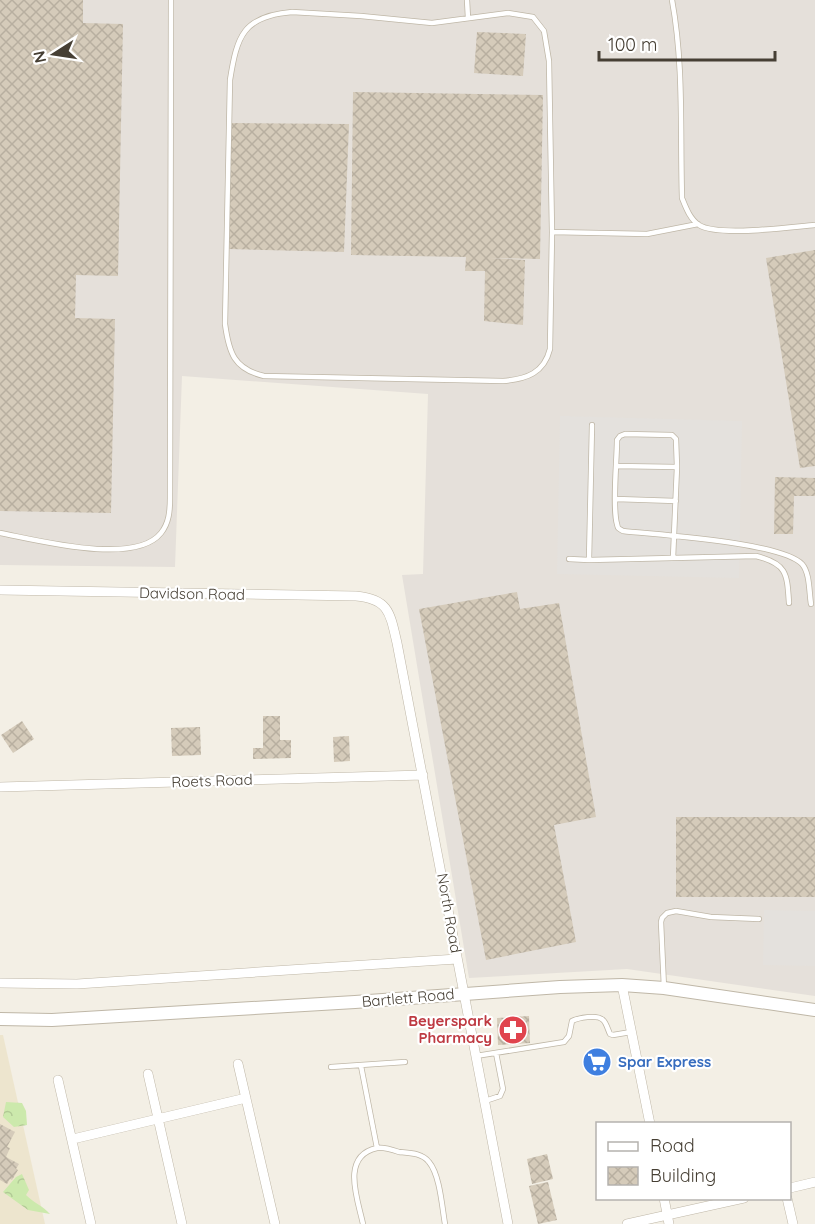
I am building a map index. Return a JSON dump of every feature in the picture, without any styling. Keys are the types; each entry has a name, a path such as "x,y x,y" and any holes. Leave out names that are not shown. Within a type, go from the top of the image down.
{"street":[{"name":"Davidson Road","path":"0,590 356,597 371,598 382,604"},
{"name":"North Road","path":"382,604 392,622 397,643 462,993 508,1224"},
{"name":"Roets Road","path":"0,787 423,775"},
{"path":"0,982 76,984 457,958"},
{"path":"622,985 650,1122"},
{"name":"Bartlett Road","path":"0,1019 52,1020 355,1002 462,993 622,985 664,988 815,1010"},
{"path":"238,1064 275,1224"},
{"path":"148,1074 182,1224"},
{"path":"58,1080 92,1224"},
{"path":"73,1139 246,1098"},
{"path":"791,1188 815,1182"},
{"path":"664,1200 669,1220"},
{"path":"627,1224 669,1220 737,1200"},
{"path":"787,1200 793,1224"}],"lane":[{"path":"0,533 78,547 124,550 149,542 160,535 167,524 170,498 171,0"},
{"path":"467,0 468,18"},
{"path":"672,0 680,71 682,198 691,217 698,224 708,228 728,230 815,225"},
{"path":"292,12 432,23 508,13 532,17 544,32 549,60 552,232 550,349 548,359 542,368 526,378 504,381 264,376 244,369 236,362 230,350 225,324 230,80 234,55 243,33 257,19 276,13 292,12"},
{"path":"552,232 647,234 698,224"},
{"path":"589,560 592,425"},
{"path":"673,558 674,537 676,501 677,467 676,439 672,435 625,434 620,436 617,440 616,466 618,529 623,531 674,537 758,547 789,556 802,565 806,572 811,604"},
{"path":"616,466 677,467"},
{"path":"616,499 676,501"},
{"path":"570,559 756,556 773,561 783,568 787,579 789,603"},
{"path":"664,988 661,921 668,913 676,911 711,917 759,919"},
{"path":"476,1056 564,1042 569,1036 572,1021 578,1018 598,1017 603,1020 610,1034 632,1032"},
{"path":"485,1101 500,1096 503,1089 496,1053"},
{"path":"332,1067 405,1062"},
{"path":"361,1066 377,1148"},
{"path":"363,1224 354,1182 354,1170 362,1156 377,1148 427,1159 435,1172 446,1224"}],"shaded area":[{"path":"0,0 815,0 815,996 627,969 469,978 402,575 423,574 428,394 182,376 175,567 0,565"},
{"path":"560,416 742,421 739,578 557,574"},
{"path":"764,910 815,911 815,966 763,965"},
{"path":"0,1035 3,1035 45,1224 0,1224"}],"green space":[{"path":"6,1102 22,1103 26,1111 27,1125 14,1127 3,1117"},
{"path":"22,1174 29,1190 26,1195 50,1214 28,1210 3,1192 16,1177"}],"building":[{"path":"0,0 83,0 83,23 123,24 118,276 76,275 75,318 115,319 111,513 0,511"},
{"path":"477,32 526,34 523,76 474,73"},
{"path":"353,92 543,95 540,259 490,258 525,260 523,325 484,321 485,271 465,271 466,257 351,255"},
{"path":"231,123 349,124 344,252 229,249"},
{"path":"815,250 815,466 800,468 766,258"},
{"path":"775,477 815,478 815,496 794,496 793,534 774,534"},
{"path":"517,592 520,609 559,603 596,817 554,825 576,942 486,960 419,609"},
{"path":"263,716 280,716 280,740 291,740 291,758 253,759 253,748 263,748"},
{"path":"22,721 34,739 13,753 1,735"},
{"path":"200,727 201,755 172,756 171,728"},
{"path":"349,736 350,761 334,762 333,737"},
{"path":"676,817 815,817 815,897 676,897"},
{"name":"Beyerspark Pharmacy","path":"529,1016 530,1043 498,1045 497,1018"},
{"path":"0,1124 15,1132 7,1147 10,1148 6,1157 19,1164 12,1180 10,1179 7,1184 0,1180"},
{"path":"547,1154 553,1179 532,1184 527,1159"},
{"path":"548,1182 557,1220 538,1224 529,1186"}],"place":[{"name":"Beyerspark Pharmacy","path":"513,1030"},
{"name":"Spar Express","path":"597,1062"}]}
